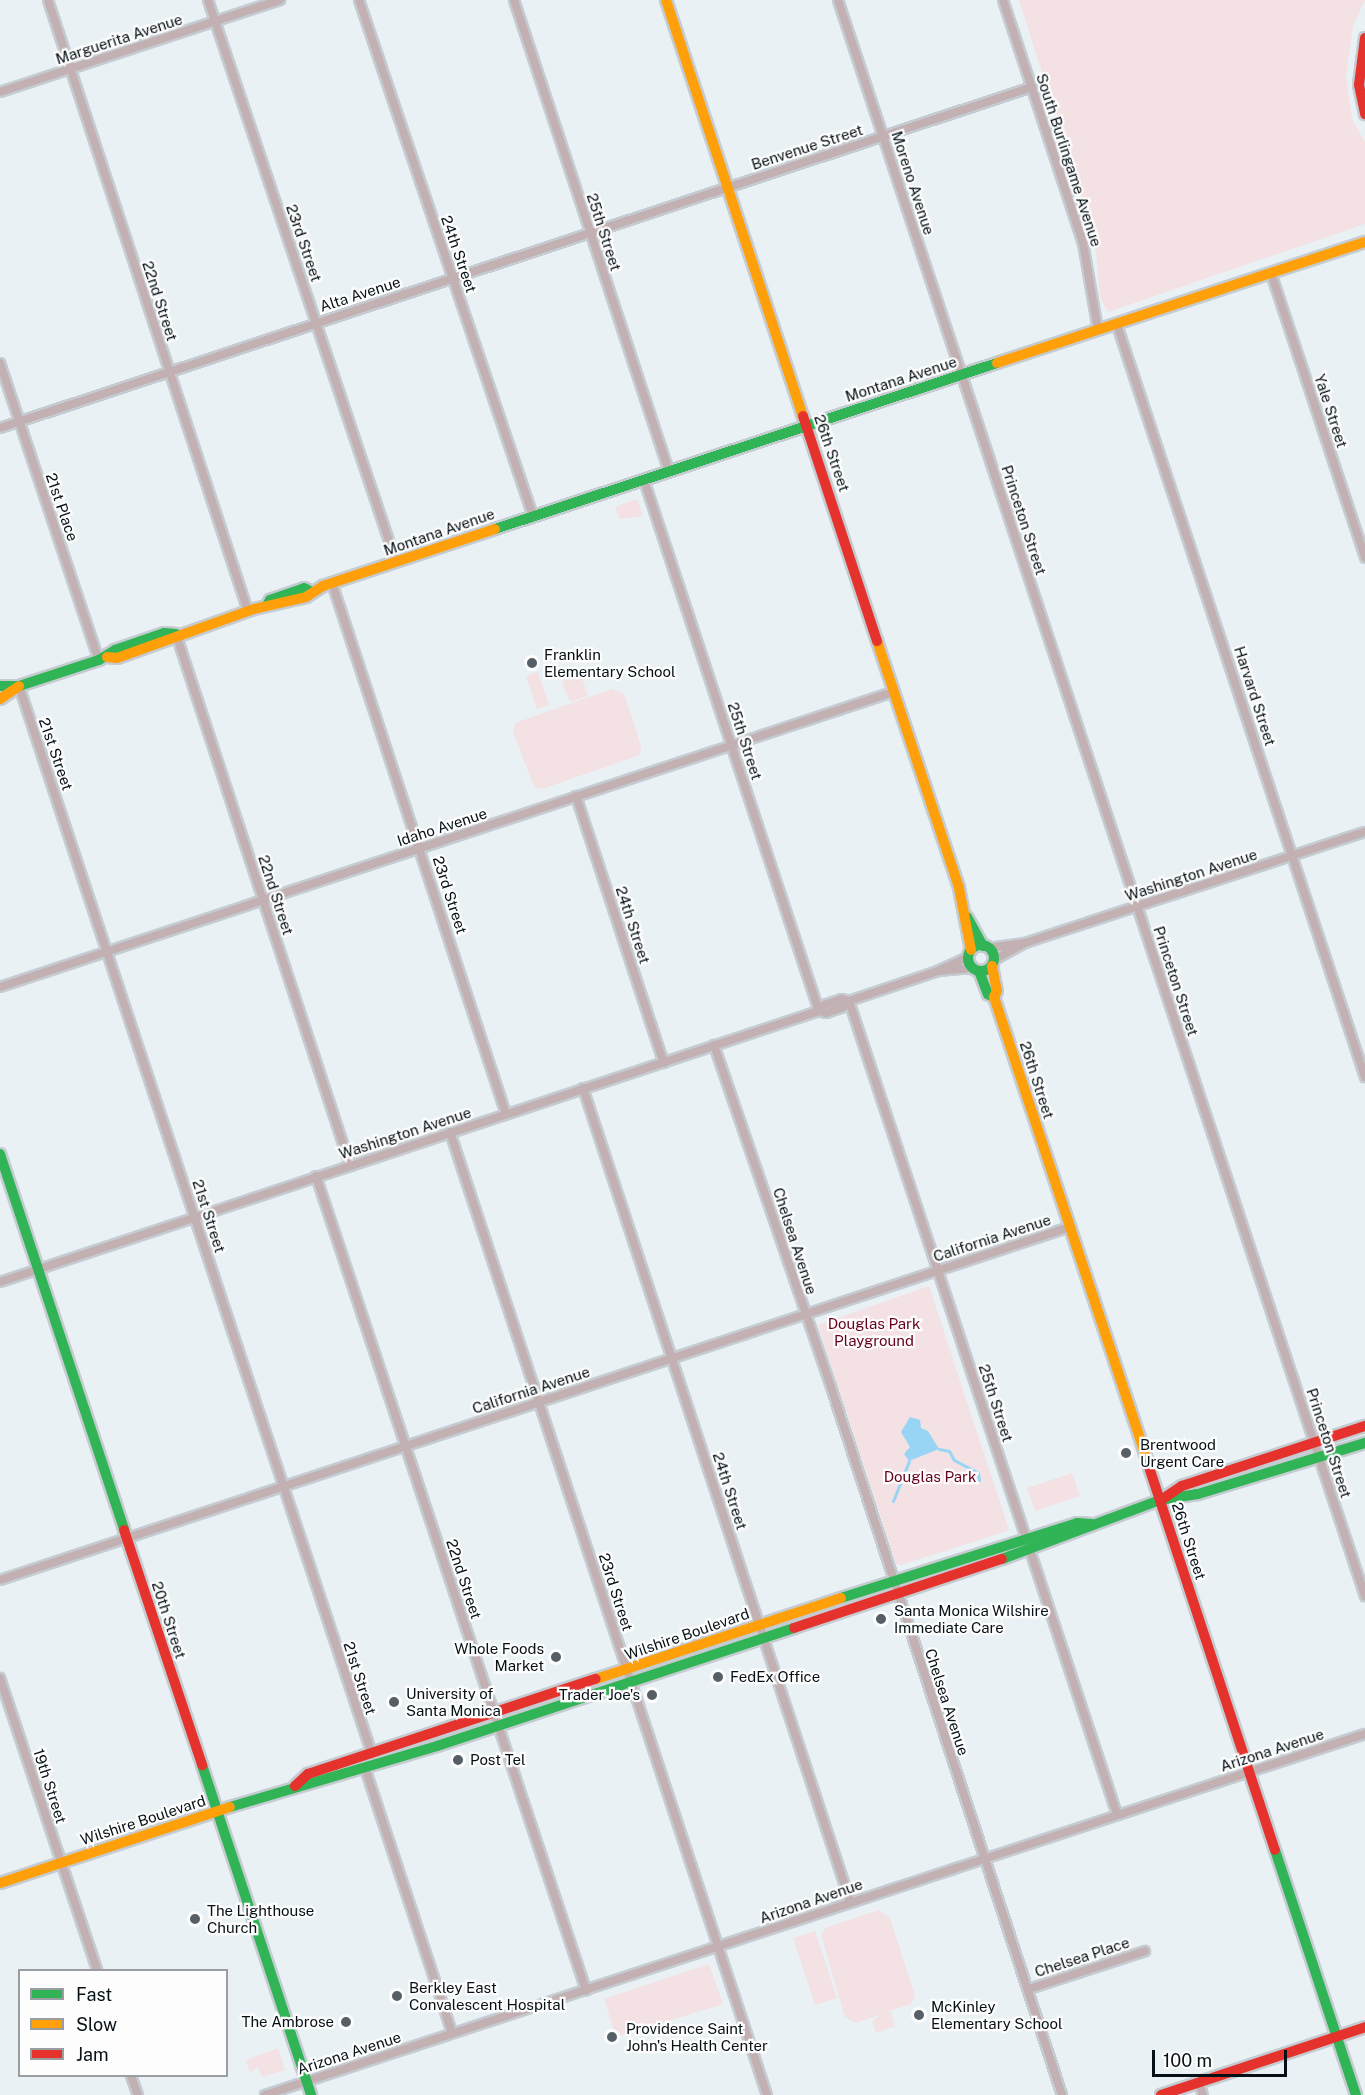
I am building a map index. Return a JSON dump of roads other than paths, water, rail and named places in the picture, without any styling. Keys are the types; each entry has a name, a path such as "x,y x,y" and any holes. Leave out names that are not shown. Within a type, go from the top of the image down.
{"street":[{"name":"22nd Street","path":"48,0 248,611"},
{"name":"23rd Street","path":"208,0 396,562"},
{"name":"Marguerita Avenue","path":"0,92 280,0"},
{"name":"24th Street","path":"359,0 533,516"},
{"name":"25th Street","path":"514,0 669,471"},
{"name":"26th Street","path":"666,0 967,917 972,962 988,994 994,997"},
{"name":"Moreno Avenue","path":"838,0 962,375"},
{"name":"South Burlingame Avenue","path":"1003,0 1083,243 1098,330"},
{"path":"1365,38 1359,85 1365,114"},
{"name":"Benvenue Street","path":"728,187 1032,87"},
{"name":"Alta Avenue","path":"0,428 728,187"},
{"name":"Montana Avenue","path":"0,699 19,686 103,658 115,650 154,637 176,634 267,605 273,607 306,597 310,591 332,583 1365,242"},
{"name":"Yale Street","path":"1271,273 1365,558"},
{"name":"Harvard Street","path":"1117,325 1365,1077"},
{"name":"21st Place","path":"0,363 103,658"},
{"name":"Princeton Street","path":"962,375 1365,1596"},
{"name":"25th Street","path":"644,480 819,1011"},
{"name":"23rd Street","path":"332,583 506,1114"},
{"name":"22nd Street","path":"176,634 350,1165"},
{"name":"Montana Avenue","path":"0,686 19,686"},
{"name":"21st Street","path":"19,686 372,1754"},
{"name":"Idaho Avenue","path":"0,987 893,692"},
{"name":"24th Street","path":"576,796 664,1063"},
{"name":"Washington Avenue","path":"986,947 1025,943 1365,832"},
{"name":"26th Street","path":"967,917 993,963 997,991 994,997 1356,2095"},
{"name":"Washington Avenue","path":"993,963 1025,943"},
{"path":"972,962 986,947"},
{"path":"972,962 993,963"},
{"name":"Washington Avenue","path":"0,1282 714,1045 819,1011 826,1013 849,1001 972,962"},
{"name":"25th Street","path":"849,1001 936,1270 1118,1814"},
{"name":"Chelsea Avenue","path":"714,1045 899,1593 983,1858 1029,1989 1062,2095"},
{"name":"24th Street","path":"583,1088 850,1901"},
{"name":"23rd Street","path":"450,1132 767,2095"},
{"name":"20th Street","path":"0,1154 311,2095"},
{"name":"22nd Street","path":"316,1176 586,1990"},
{"name":"California Avenue","path":"0,1580 126,1536 1070,1227"},
{"name":"Wilshire Boulevard","path":"1160,1500 1182,1486 1365,1426"},
{"name":"Wilshire Boulevard","path":"0,1883 295,1786 360,1770 498,1724 629,1675 761,1631 957,1560 1080,1533 1092,1524 1160,1500 1198,1494 1365,1443"},
{"name":"Wilshire Boulevard","path":"761,1631 899,1593 962,1572 1028,1543"},
{"path":"957,1560 962,1572"},
{"name":"Wilshire Boulevard","path":"295,1786 308,1774 494,1713 629,1675"},
{"name":"19th Street","path":"0,1678 96,1969"},
{"name":"Arizona Avenue","path":"265,2095 850,1901 1365,1734"},
{"path":"372,1754 370,1761 357,1765 452,2033"},
{"name":"Chelsea Place","path":"1029,1989 1144,1951"},
{"path":"1161,2095 1365,2027"},
{"path":"131,2077 138,2095"},
{"path":"1199,2082 1203,2095"}],"water":[{"path":"910,1417 920,1420 921,1428 928,1431 939,1449 909,1461 904,1454 910,1447 901,1432"}],"waterway":[{"path":"939,1449 949,1451 954,1460 978,1473 979,1480"},
{"path":"893,1501 909,1461"}],"place":[{"name":"Franklin Elementary School","path":"532,663"},
{"name":"Brentwood Urgent Care","path":"1126,1453"},
{"name":"Santa Monica Wilshire Immediate Care","path":"881,1619"},
{"name":"Whole Foods Market","path":"556,1657"},
{"name":"FedEx Office","path":"718,1677"},
{"name":"Trader Joe's","path":"652,1695"},
{"name":"University of Santa Monica","path":"394,1702"},
{"name":"Post Tel","path":"458,1760"},
{"name":"The Lighthouse Church","path":"195,1919"},
{"name":"Berkley East Convalescent Hospital","path":"397,1996"},
{"name":"McKinley Elementary School","path":"919,2015"},
{"name":"The Ambrose","path":"346,2022"},
{"name":"Providence Saint John's Health Center","path":"612,2037"}],"park label":[{"name":"Douglas Park Playground","path":"874,1332"},
{"name":"Douglas Park","path":"930,1477"}]}
